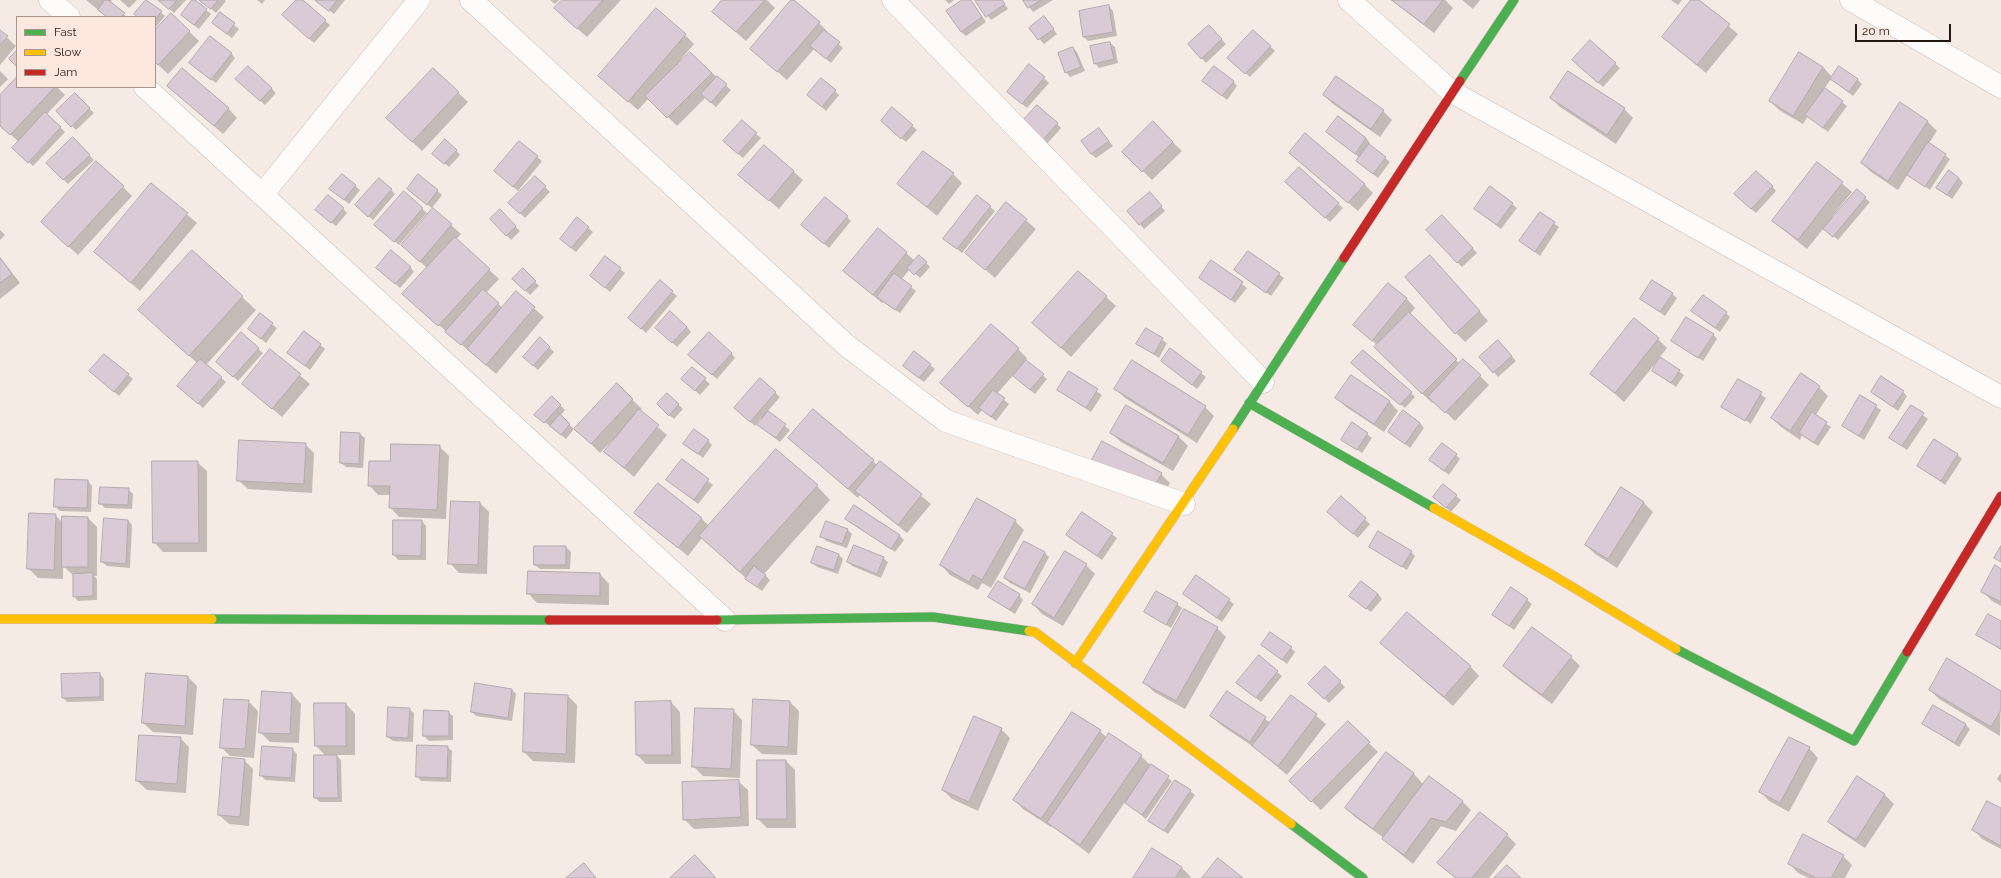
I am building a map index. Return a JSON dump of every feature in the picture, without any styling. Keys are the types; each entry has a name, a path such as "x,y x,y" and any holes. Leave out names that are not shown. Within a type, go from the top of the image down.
{"street":[{"path":"50,0 68,16"},
{"path":"262,195 419,0"},
{"path":"471,0 846,345 946,421 1184,504"},
{"path":"893,0 1263,382"},
{"path":"1349,0 1452,92 2001,397"},
{"path":"1075,663 1184,504 1452,92 1514,0"},
{"path":"1851,0 2001,87"},
{"path":"146,88 725,620"},
{"path":"1249,403 1549,573 1691,658 1854,741 2001,496"},
{"path":"0,619 725,620 933,616 1035,632 1363,878"}],"building":[{"path":"105,0 108,0 125,13 122,16 106,16 98,10"},
{"path":"146,0 162,11 156,18 156,16 137,16 134,14"},
{"path":"158,0 177,0 169,9"},
{"path":"192,0 195,0 207,9 194,25 181,15"},
{"path":"199,0 218,0 211,9"},
{"path":"296,0 303,0 326,20 309,39 282,15"},
{"path":"315,0 337,0 329,11"},
{"path":"562,0 603,0 577,29 554,8"},
{"path":"722,0 765,0 736,32 712,12"},
{"path":"791,0 794,0 820,22 777,72 750,49"},
{"path":"962,0 971,0 982,17 961,32 946,11"},
{"path":"975,0 1002,0 1005,4 986,17"},
{"path":"1023,0 1041,0 1028,8"},
{"path":"1392,0 1443,0 1424,24"},
{"path":"1691,0 1699,0 1730,24 1697,65 1662,37"},
{"path":"1109,5 1113,32 1083,37 1079,11"},
{"path":"656,8 686,34 628,102 598,76"},
{"path":"220,12 235,23 227,34 212,23"},
{"path":"171,13 190,31 158,65 156,63 156,29"},
{"path":"1044,16 1054,29 1038,40 1029,28"},
{"path":"1209,25 1222,39 1201,59 1188,44"},
{"path":"0,30 8,36 0,45"},
{"path":"824,30 840,42 826,59 810,46"},
{"path":"1253,30 1271,46 1245,74 1227,58"},
{"path":"210,36 232,53 211,80 189,63"},
{"path":"1590,40 1616,63 1598,83 1572,60"},
{"path":"1110,42 1114,59 1094,64 1090,46"},
{"path":"1073,47 1081,67 1065,73 1058,53"},
{"path":"16,51 16,66 9,59"},
{"path":"690,52 712,73 667,118 645,96"},
{"path":"1799,52 1823,67 1793,116 1769,101"},
{"path":"1029,64 1045,77 1022,104 1007,92"},
{"path":"248,66 272,88 260,101 235,79"},
{"path":"1214,66 1234,81 1222,96 1202,81"},
{"path":"1839,66 1858,79 1849,92 1830,79"},
{"path":"182,68 229,108 214,126 167,86"},
{"path":"433,68 459,92 412,142 386,118"},
{"path":"1568,71 1625,108 1607,135 1550,98"},
{"path":"717,76 727,84 711,103 701,94"},
{"path":"1336,76 1384,110 1371,129 1323,95"},
{"path":"16,78 16,88 54,88 10,135 0,126 0,95"},
{"path":"821,78 836,90 822,107 807,95"},
{"path":"1825,88 1843,101 1823,128 1805,115"},
{"path":"75,93 90,108 71,127 56,111"},
{"path":"1900,102 1928,121 1888,181 1861,163"},
{"path":"1037,105 1058,123 1042,141 1021,123"},
{"path":"892,107 913,125 901,139 881,121"},
{"path":"45,112 61,127 28,163 12,148"},
{"path":"1338,116 1366,138 1355,154 1326,132"},
{"path":"742,120 757,133 738,154 723,141"},
{"path":"1153,121 1173,142 1142,172 1122,152"},
{"path":"1099,128 1109,141 1091,154 1081,141"},
{"path":"1305,133 1365,184 1348,203 1289,153"},
{"path":"73,137 90,155 63,180 46,163"},
{"path":"445,139 457,150 444,164 432,154"},
{"path":"519,141 538,156 513,187 494,171"},
{"path":"1928,142 1946,154 1925,187 1907,175"},
{"path":"1369,144 1386,157 1373,174 1356,161"},
{"path":"764,145 794,171 769,201 738,175"},
{"path":"923,151 954,173 927,207 897,184"},
{"path":"96,161 124,186 68,247 41,222"},
{"path":"1817,162 1843,182 1798,240 1772,221"},
{"path":"1299,167 1339,203 1325,218 1285,182"},
{"path":"1949,170 1959,178 1947,195 1936,188"},
{"path":"1756,171 1773,186 1751,209 1734,194"},
{"path":"342,174 356,185 344,200 329,189"},
{"path":"418,174 438,190 427,205 407,189"},
{"path":"535,176 546,186 520,214 508,203"},
{"path":"379,178 392,189 368,217 355,205"},
{"path":"151,183 188,213 131,283 94,252"},
{"path":"1490,186 1513,203 1497,225 1474,209"},
{"path":"1857,189 1866,197 1833,237 1823,229"},
{"path":"404,191 423,208 394,242 374,225"},
{"path":"1150,192 1162,206 1139,225 1127,211"},
{"path":"328,195 344,208 331,223 315,210"},
{"path":"977,195 991,206 957,249 943,239"},
{"path":"825,197 848,216 824,244 801,225"},
{"path":"1006,202 1027,219 985,270 965,253"},
{"path":"433,208 452,224 420,262 401,245"},
{"path":"500,209 516,226 506,236 490,219"},
{"path":"1540,212 1555,222 1535,252 1519,241"},
{"path":"1442,215 1473,248 1457,263 1426,230"},
{"path":"577,217 589,227 571,248 560,239"},
{"path":"878,228 907,252 873,295 843,271"},
{"path":"455,237 490,269 438,326 402,294"},
{"path":"192,250 243,296 189,356 138,310"},
{"path":"391,250 411,267 395,284 376,268"},
{"path":"1248,251 1280,273 1266,293 1234,270"},
{"path":"919,255 927,262 914,275 907,268"},
{"path":"1430,255 1480,311 1455,334 1405,277"},
{"path":"605,256 621,268 605,288 590,276"},
{"path":"0,258 12,274 0,283"},
{"path":"1211,260 1243,282 1231,300 1199,278"},
{"path":"523,268 536,281 525,291 512,279"},
{"path":"1078,271 1107,296 1061,348 1032,323"},
{"path":"894,273 912,286 895,310 877,297"},
{"path":"660,280 673,291 641,329 628,318"},
{"path":"1652,280 1673,293 1660,312 1640,299"},
{"path":"1388,283 1407,298 1372,341 1353,325"},
{"path":"483,289 499,303 461,345 445,332"},
{"path":"516,291 535,307 486,365 467,349"},
{"path":"1703,295 1727,312 1715,328 1691,311"},
{"path":"670,311 687,327 672,343 655,328"},
{"path":"1409,312 1457,359 1422,394 1374,347"},
{"path":"260,313 273,323 261,339 248,329"},
{"path":"1686,317 1714,334 1698,358 1671,341"},
{"path":"1634,318 1659,338 1615,393 1590,374"},
{"path":"991,324 1019,348 968,407 940,383"},
{"path":"1146,328 1163,338 1154,354 1136,344"},
{"path":"304,331 321,344 305,366 287,353"},
{"path":"241,332 259,348 233,377 216,362"},
{"path":"709,332 732,353 712,375 688,355"},
{"path":"540,337 550,347 533,366 523,357"},
{"path":"1498,340 1512,356 1493,373 1479,357"},
{"path":"1170,348 1202,372 1192,385 1161,361"},
{"path":"270,349 301,374 272,409 242,384"},
{"path":"1363,350 1412,392 1400,405 1351,363"},
{"path":"914,351 931,364 919,378 903,366"},
{"path":"104,354 129,374 114,392 89,371"},
{"path":"1660,357 1680,370 1671,383 1652,371"},
{"path":"200,359 222,377 198,404 177,386"},
{"path":"1463,359 1481,375 1445,413 1428,397"},
{"path":"1026,360 1044,374 1030,390 1013,376"},
{"path":"1132,360 1206,406 1188,435 1114,389"},
{"path":"692,367 706,378 695,391 681,379"},
{"path":"1069,371 1098,389 1086,408 1057,390"},
{"path":"1801,373 1820,386 1790,431 1771,418"},
{"path":"1351,375 1390,401 1374,424 1335,398"},
{"path":"1881,376 1904,391 1893,407 1871,392"},
{"path":"760,378 776,392 750,422 734,408"},
{"path":"1738,379 1762,392 1745,421 1721,407"},
{"path":"617,383 633,399 591,444 574,429"},
{"path":"993,390 1005,398 991,417 979,408"},
{"path":"667,393 679,404 669,416 657,404"},
{"path":"1860,395 1877,405 1859,436 1842,426"},
{"path":"552,396 561,405 544,423 534,415"},
{"path":"1126,405 1179,436 1163,463 1110,433"},
{"path":"1911,405 1924,413 1902,446 1889,438"},
{"path":"639,409 659,425 624,468 604,452"},
{"path":"813,409 874,460 848,489 788,438"},
{"path":"1403,410 1420,423 1405,444 1388,432"},
{"path":"768,411 786,424 776,438 757,425"},
{"path":"1812,412 1827,422 1814,443 1799,433"},
{"path":"560,414 570,424 561,435 550,426"},
{"path":"1352,422 1368,433 1357,450 1341,440"},
{"path":"694,429 709,440 698,454 683,444"},
{"path":"341,432 360,433 359,464 340,463"},
{"path":"1934,439 1958,454 1941,481 1917,466"},
{"path":"239,440 306,443 304,484 237,481"},
{"path":"1102,441 1162,473 1151,492 1092,460"},
{"path":"1442,443 1457,454 1444,471 1429,460"},
{"path":"391,444 440,445 437,510 389,508 390,486 368,486 369,461 390,461"},
{"path":"776,449 818,485 740,572 699,536"},
{"path":"682,459 709,479 694,500 666,480"},
{"path":"152,461 198,461 199,543 153,543"},
{"path":"880,461 922,494 898,525 855,491"},
{"path":"55,479 88,480 87,508 54,507"},
{"path":"658,483 702,518 678,548 634,513"},
{"path":"1443,484 1457,495 1446,508 1433,497"},
{"path":"100,487 129,488 128,505 99,504"},
{"path":"1621,487 1644,502 1608,559 1585,545"},
{"path":"1341,496 1366,518 1353,534 1327,512"},
{"path":"977,498 1016,520 982,580 973,575 969,582 940,565"},
{"path":"451,501 480,502 478,565 448,564"},
{"path":"854,505 900,535 891,549 845,519"},
{"path":"1082,512 1113,533 1097,556 1066,535"},
{"path":"29,513 56,514 54,570 27,569"},
{"path":"62,516 88,517 88,567 62,567"},
{"path":"104,518 128,520 126,564 101,562"},
{"path":"393,520 422,520 421,556 393,555"},
{"path":"826,521 848,529 842,544 820,537"},
{"path":"1378,531 1412,551 1402,567 1369,547"},
{"path":"1024,541 1045,552 1025,589 1004,578"},
{"path":"854,545 884,557 877,574 847,562"},
{"path":"534,546 566,546 566,565 534,565"},
{"path":"817,546 839,554 834,570 811,563"},
{"path":"2001,546 2001,562 1994,558"},
{"path":"1065,551 1087,564 1054,618 1032,604"},
{"path":"1995,565 2001,569 2001,602 1981,592"},
{"path":"754,566 766,575 757,587 745,579"},
{"path":"528,571 600,573 600,596 527,594"},
{"path":"93,573 93,596 73,597 73,574"},
{"path":"1196,575 1230,599 1217,618 1183,594"},
{"path":"998,581 1020,594 1010,610 988,597"},
{"path":"1361,581 1378,594 1366,609 1349,596"},
{"path":"1511,587 1528,599 1509,626 1492,615"},
{"path":"1156,591 1178,603 1166,625 1144,612"},
{"path":"1184,609 1218,627 1176,701 1143,683"},
{"path":"1407,612 1471,666 1444,697 1380,643"},
{"path":"1988,614 2001,621 2001,649 1976,635"},
{"path":"1532,627 1572,656 1542,695 1503,666"},
{"path":"1270,632 1292,647 1282,660 1261,645"},
{"path":"1259,655 1278,671 1256,698 1236,683"},
{"path":"1947,658 2001,691 2001,710 1991,727 1929,690"},
{"path":"1325,666 1341,681 1324,699 1308,684"},
{"path":"100,673 100,697 62,698 61,674"},
{"path":"146,673 188,676 185,726 142,723"},
{"path":"475,683 512,689 508,718 471,712"},
{"path":"262,691 292,693 290,734 259,733"},
{"path":"1227,691 1266,717 1250,742 1210,716"},
{"path":"525,693 568,695 566,754 523,752"},
{"path":"1291,695 1317,714 1278,766 1252,746"},
{"path":"224,699 249,700 245,749 220,748"},
{"path":"753,699 790,701 788,747 751,745"},
{"path":"671,701 672,755 636,755 635,702"},
{"path":"314,703 346,703 346,746 315,746"},
{"path":"1933,705 1966,724 1955,743 1922,724"},
{"path":"388,707 410,708 408,738 387,737"},
{"path":"695,708 734,709 731,769 692,767"},
{"path":"424,710 449,711 449,736 423,736"},
{"path":"1072,712 1101,730 1041,819 1013,800"},
{"path":"974,716 1002,728 969,802 942,790"},
{"path":"1348,721 1370,742 1311,802 1289,781"},
{"path":"1109,733 1142,755 1080,845 1047,823"},
{"path":"139,735 181,737 177,784 136,781"},
{"path":"1789,737 1810,747 1780,803 1759,792"},
{"path":"417,745 448,746 447,778 416,777"},
{"path":"262,746 293,748 291,778 260,776"},
{"path":"1386,752 1414,773 1373,829 1345,808"},
{"path":"314,755 337,755 338,798 314,798"},
{"path":"223,757 245,759 240,817 218,815"},
{"path":"757,760 786,760 787,819 757,819"},
{"path":"1151,764 1169,776 1142,815 1125,803"},
{"path":"1429,776 1463,801 1446,822 1431,818 1404,855 1382,839"},
{"path":"1857,776 1885,794 1856,840 1828,822"},
{"path":"739,780 741,817 683,820 682,782"},
{"path":"1175,780 1191,790 1164,831 1148,821"},
{"path":"1987,801 2001,808 2001,846 1972,830"},
{"path":"1480,812 1508,834 1472,878 1456,878 1437,863"},
{"path":"1803,834 1844,855 1831,878 1816,878 1788,864"},
{"path":"1152,848 1182,867 1175,878 1133,878"},
{"path":"695,855 716,878 670,878"},
{"path":"1218,858 1243,878 1202,878"},
{"path":"584,863 596,878 566,878"},
{"path":"1507,865 1521,878 1494,878"}],"traffic: fast":[{"path":"1460,81 1514,0"},
{"path":"1233,429 1344,258"},
{"path":"1249,403 1434,508"},
{"path":"717,620 933,617 1029,631"},
{"path":"212,619 549,620"},
{"path":"1676,649 1854,741 1907,652"},
{"path":"1291,824 1363,878"}],"traffic: slow":[{"path":"1075,663 1233,429"},
{"path":"1434,508 1549,573 1676,649"},
{"path":"0,619 212,619"},
{"path":"1029,631 1035,632 1291,824"}],"traffic: jam":[{"path":"1344,258 1460,81"},
{"path":"1907,652 2001,496"},
{"path":"549,620 717,620"}]}
